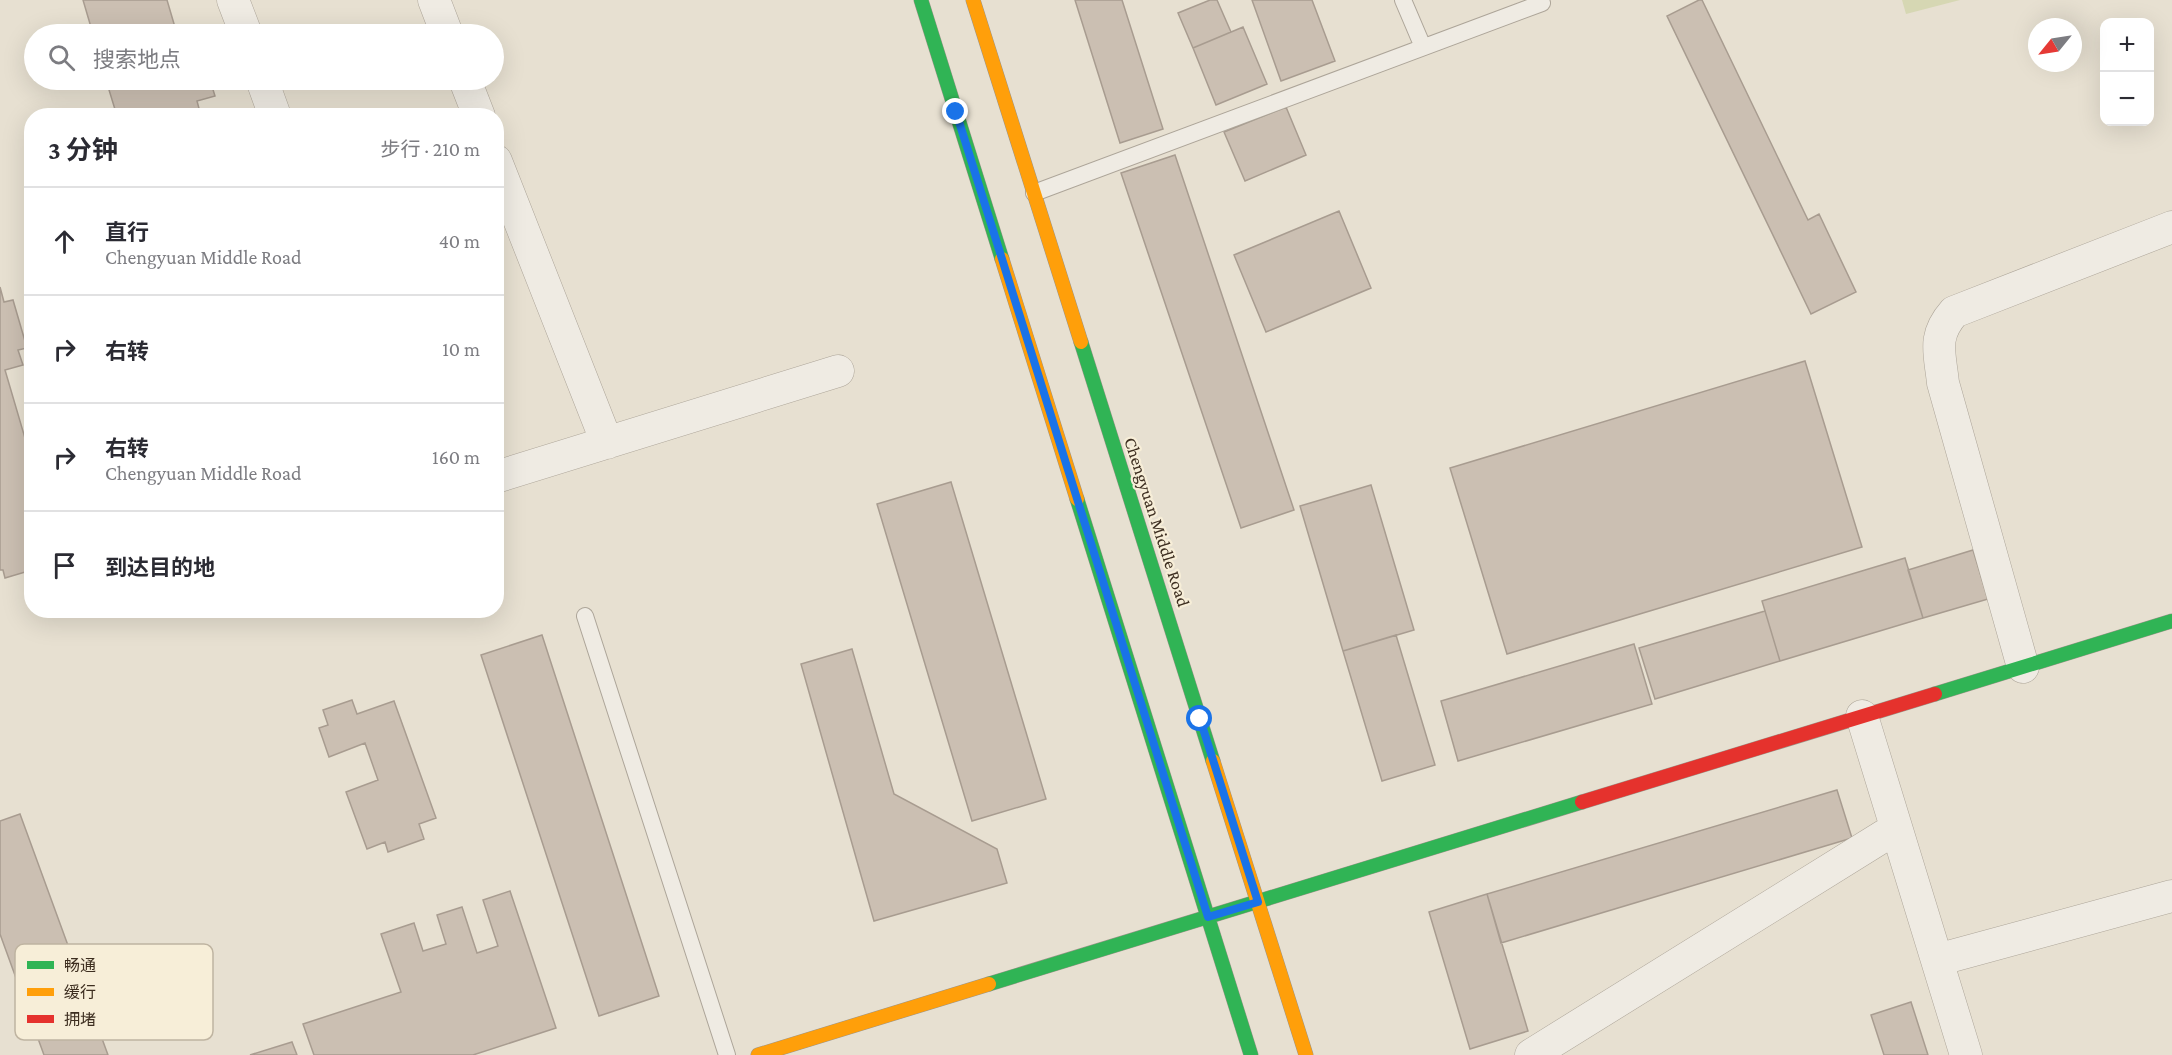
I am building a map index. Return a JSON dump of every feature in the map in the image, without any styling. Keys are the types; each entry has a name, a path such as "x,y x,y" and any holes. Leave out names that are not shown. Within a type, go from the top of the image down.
{"main road":[{"path":"921,0 1251,1055"},
{"name":"Chengyuan Middle Road","path":"973,0 1306,1055"},
{"path":"758,1055 2172,621"}],"street":[{"path":"233,0 242,24"},
{"path":"434,0 443,24"},
{"path":"266,90 272,108"},
{"path":"469,90 476,108"},
{"path":"504,181 607,443"},
{"path":"2023,667 1943,383 1939,344 1943,325 1954,312 2172,227"},
{"path":"504,475 838,371"},
{"path":"1862,716 1966,1055"},
{"path":"1532,1055 1890,832"},
{"path":"1937,960 2172,896"}],"lane":[{"path":"1403,0 1423,47"},
{"path":"1034,193 1542,3"},
{"path":"585,616 728,1055"}],"green space":[{"path":"1902,0 1960,0 1906,14"}],"building":[{"path":"83,0 167,0 174,24 90,24"},
{"path":"1075,0 1122,0 1163,129 1120,143"},
{"path":"1210,0 1217,0 1231,32 1193,48 1178,13"},
{"path":"1252,0 1312,0 1335,61 1281,81"},
{"path":"1702,0 1808,220 1819,214 1856,292 1811,314 1667,16"},
{"path":"1243,27 1267,84 1216,105 1193,48"},
{"path":"109,90 213,90 215,96 197,101 199,108 115,108"},
{"path":"1286,107 1306,155 1245,181 1224,132"},
{"path":"1175,155 1294,510 1241,528 1121,173"},
{"path":"1339,211 1371,288 1266,332 1234,255"},
{"path":"0,287 4,302 13,300 24,338 24,349 18,350 23,365 5,370 24,435 24,572 5,578 3,570 0,570"},
{"path":"1805,361 1862,547 1507,654 1450,468"},
{"path":"951,482 1046,799 972,821 877,504"},
{"path":"1371,485 1414,630 1343,651 1300,506"},
{"path":"1973,550 1988,599 1923,618 1908,570"},
{"path":"1905,558 1923,618 1780,661 1762,601"},
{"path":"1765,611 1780,661 1655,699 1639,648"},
{"path":"542,635 659,996 599,1016 481,655"},
{"path":"1396,635 1435,765 1382,781 1343,651"},
{"path":"1634,644 1652,704 1458,761 1441,701"},
{"path":"852,649 894,794 997,849 1007,883 874,921 801,664"},
{"path":"352,700 357,714 394,701 436,818 419,824 424,839 388,852 385,842 367,849 346,792 378,780 365,743 329,757 319,728 328,725 323,710"},
{"path":"1837,790 1852,838 1501,943 1487,894"},
{"path":"20,814 67,944 15,944 15,975 0,934 0,821"},
{"path":"510,891 556,1028 473,1055 314,1055 303,1024 401,992 381,934 414,923 423,951 446,944 437,915 462,907 477,953 498,946 483,900"},
{"path":"1487,894 1528,1031 1470,1049 1429,912"},
{"path":"1911,1002 1928,1055 1884,1055 1871,1015"},
{"path":"39,1040 103,1040 108,1055 44,1055"},
{"path":"292,1042 297,1055 250,1055"}],"traffic: fast":[{"path":"921,0 1002,259"},
{"path":"1081,342 1213,761"},
{"path":"1077,499 1251,1055"},
{"path":"1935,694 2172,621"},
{"path":"989,984 1582,802"}],"traffic: slow":[{"path":"973,0 1081,342"},
{"path":"1002,259 1077,499"},
{"path":"1213,761 1306,1055"},
{"path":"758,1055 989,984"}],"traffic: jam":[{"path":"1582,802 1935,694"}],"route":[{"path":"956,112 1208,917 1258,902 1200,719"}]}
